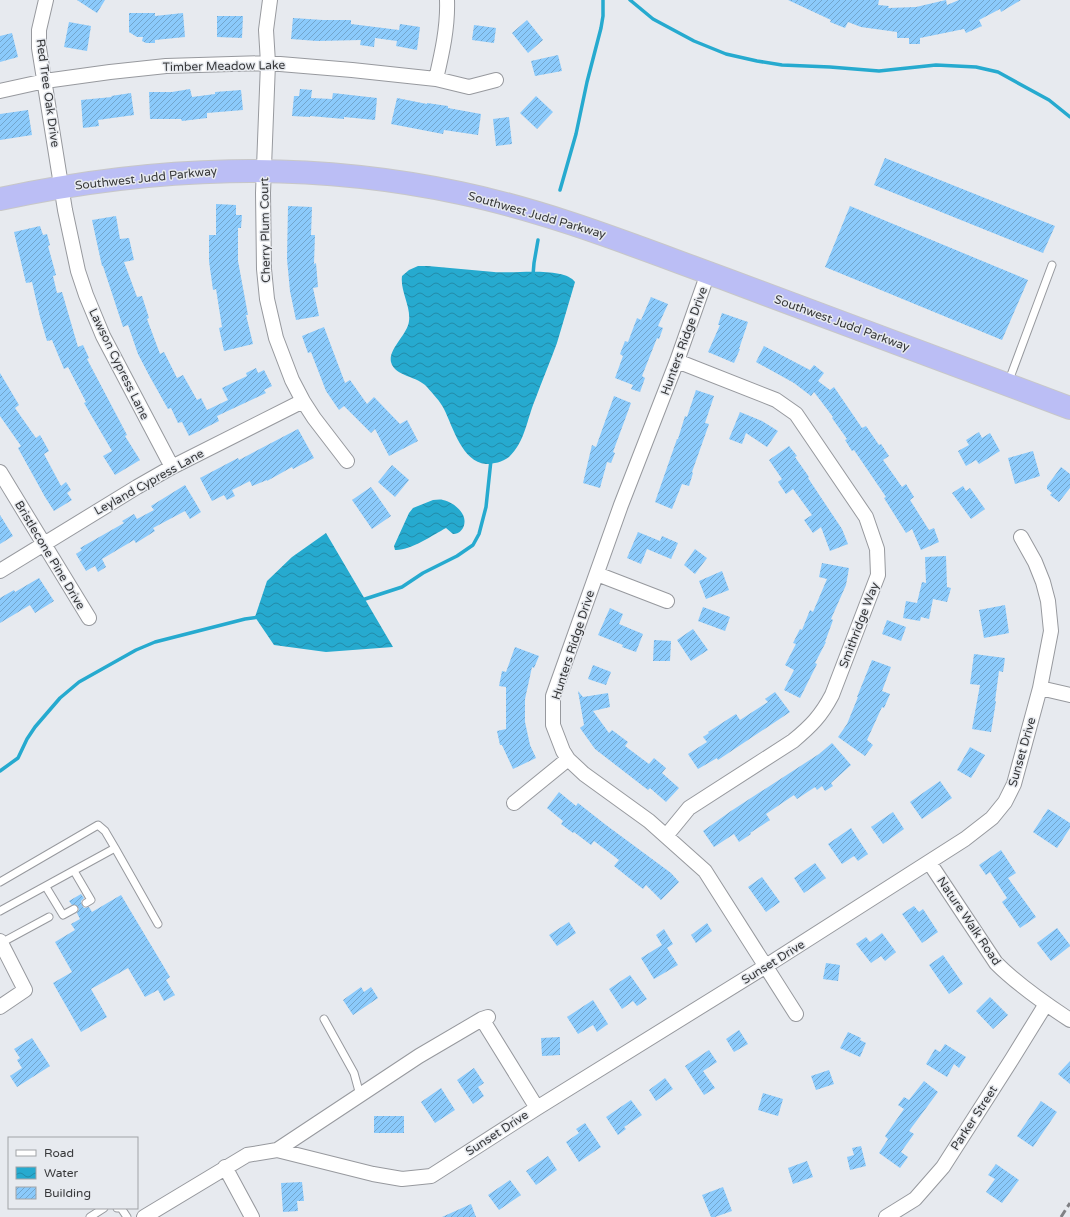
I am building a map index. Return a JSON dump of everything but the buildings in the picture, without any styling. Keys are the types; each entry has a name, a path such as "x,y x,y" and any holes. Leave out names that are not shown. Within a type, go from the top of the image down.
{"highway":[{"name":"Southwest Judd Parkway","path":"0,199 62,186 104,180 224,170 307,172 359,177 421,186 473,196 565,221 1070,408"}],"street":[{"name":"Red Tree Oak Drive","path":"46,0 39,30 39,48 62,186"},
{"name":"Cherry Plum Court","path":"270,0 266,30 268,63 264,171 264,269 267,299 276,338 283,359 303,401 347,461"},
{"path":"436,79 443,48 448,13 447,0"},
{"name":"Timber Meadow Lake","path":"0,91 45,81 166,66 268,63 436,79 469,87 496,80"},
{"name":"Lawson Cypress Lane","path":"62,186 78,271 89,301 110,352 172,468"},
{"name":"Hunters Ridge Drive","path":"708,273 677,361 621,505 553,696 553,725 568,759 584,774 648,821 705,871 796,1014"},
{"name":"Smithridge Way","path":"666,836 689,808 793,741 809,728 824,711 832,695 878,575 877,549 866,517 796,414 776,400 677,361"},
{"name":"Leyland Cypress Lane","path":"0,571 104,506 172,468 303,401"},
{"name":"Bristlecone Pine Drive","path":"0,472 89,618"},
{"name":"Sunset Drive","path":"144,1217 247,1155 277,1150 373,1174 402,1179 431,1176 537,1108 766,966 930,862 976,831 992,818 1005,802 1016,779 1040,688 1051,631 1048,601 1035,562 1021,537"},
{"path":"597,574 667,601"},
{"path":"1040,688 1070,695"},
{"path":"514,803 568,759"},
{"name":"Nature Walk Road","path":"930,862 996,963 1008,976 1070,1020"},
{"path":"0,942 25,990 0,1007"},
{"name":"Parker Street","path":"886,1217 915,1199 943,1167 1046,1004"},
{"name":"Sunset Drive","path":"277,1150 419,1056 485,1018 537,1108"},
{"path":"225,1167 252,1217"}],"lane":[{"path":"1008,384 1052,265"},
{"path":"0,882 98,825 105,831 158,924"},
{"path":"0,911 115,848"},
{"path":"74,871 91,900 86,903"},
{"path":"46,887 63,915 74,909"},
{"path":"0,942 49,917"},
{"path":"324,1019 354,1073 360,1095"},
{"path":"90,1217 102,1209"}],"water":[{"path":"418,266 494,272 549,272 569,277 575,282 557,343 532,407 525,430 519,444 509,457 504,460 486,464 478,462 471,457 459,442 444,409 427,387 423,383 402,374 393,367 391,362 392,352 408,326 409,321 402,276 409,270"},
{"path":"433,500 449,502 460,510 465,521 462,530 456,534 453,534 446,528 414,545 401,550 395,550 394,546 409,513 413,508"},
{"path":"326,533 393,647 326,652 274,645 255,617 267,581 292,557"}],"waterway":[{"path":"560,190 576,134 587,82 601,28 603,0"},
{"path":"630,0 653,19 694,41 726,54 782,65 879,71 936,65 976,67 998,72 1049,100 1070,117"},
{"path":"533,275 538,240"},
{"path":"362,600 402,587 423,573 457,556 473,545 479,534 486,507 491,460"},
{"path":"0,771 18,758 27,739 35,727 60,698 79,682 136,650 155,642 245,619 259,617"}],"railway":[{"path":"1061,1217 1070,1203"}]}
